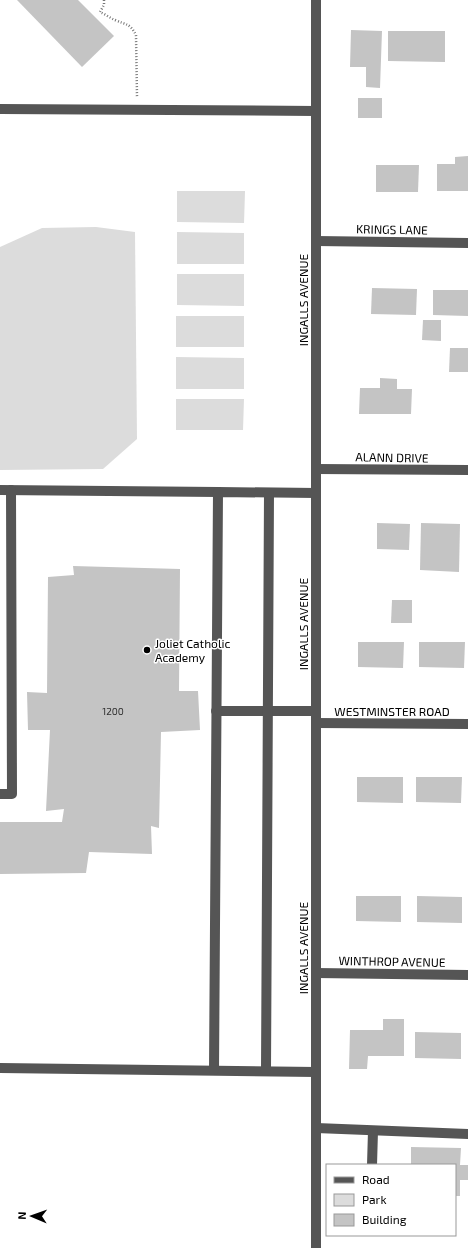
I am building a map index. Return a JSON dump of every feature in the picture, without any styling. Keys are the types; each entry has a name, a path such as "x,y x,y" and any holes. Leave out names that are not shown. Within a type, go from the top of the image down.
{"street":[{"name":"INGALLS AVENUE","path":"316,0 316,1248"},
{"path":"0,109 316,111"},
{"name":"KRINGS LANE","path":"316,241 468,243"},
{"name":"ALANN DRIVE","path":"316,469 468,470"},
{"path":"0,490 316,493"},
{"path":"0,794 12,794 11,490"},
{"path":"214,1070 218,492"},
{"path":"266,1071 269,493"},
{"path":"216,711 316,711"},
{"name":"WESTMINSTER ROAD","path":"316,723 468,724"},
{"name":"WINTHROP AVENUE","path":"316,973 468,975"},
{"path":"0,1068 316,1072"},
{"path":"316,1128 468,1134"},
{"path":"372,1164 373,1130"}],"path":[{"path":"104,0 104,5 100,12 125,23 132,28 136,35 137,99"}],"green space":[{"path":"177,191 245,191 244,223 177,222"},
{"path":"96,227 135,232 137,439 103,469 0,470 0,247 42,228"},
{"path":"177,232 244,233 244,264 177,264"},
{"path":"177,274 244,274 244,306 177,305"},
{"path":"176,316 244,316 244,347 176,347"},
{"path":"176,357 244,358 244,389 176,389"},
{"path":"176,399 244,399 243,430 176,430"}],"building":[{"path":"17,0 78,0 114,36 82,67"},
{"path":"351,30 382,31 380,88 366,87 366,67 350,67"},
{"path":"388,31 445,31 445,62 388,61"},
{"path":"358,98 382,98 382,118 358,118"},
{"path":"468,156 468,191 437,191 437,164 455,164 455,157"},
{"path":"376,165 419,165 418,192 376,192"},
{"path":"372,288 417,289 416,315 371,314"},
{"path":"433,290 468,290 468,316 433,315"},
{"path":"423,320 441,320 441,341 422,340"},
{"path":"450,348 468,348 468,372 449,372"},
{"path":"380,378 397,379 397,389 412,389 411,414 359,414 360,388 380,388"},
{"path":"377,523 410,524 409,550 377,549"},
{"path":"421,523 460,524 459,572 420,570"},
{"name":"Joliet Catholic Academy","path":"73,566 180,569 179,691 198,691 200,730 161,732 159,828 151,826 152,854 89,852 86,873 0,874 0,822 62,822 64,809 46,811 50,730 28,730 27,692 47,693 48,577 74,575"},
{"path":"392,600 412,600 412,623 391,623"},
{"path":"358,642 404,642 403,668 358,667"},
{"path":"419,642 465,642 464,668 419,667"},
{"path":"357,777 403,777 403,803 357,802"},
{"path":"416,777 462,777 461,803 416,802"},
{"path":"356,896 401,896 401,922 356,921"},
{"path":"417,896 462,897 462,923 417,922"},
{"path":"383,1019 404,1019 404,1056 368,1056 367,1069 349,1069 350,1030 383,1030"},
{"path":"415,1032 461,1033 461,1059 415,1058"},
{"path":"411,1147 461,1148 460,1165 468,1165 468,1180 460,1180 460,1196 456,1196 456,1164 411,1164"}],"place":[{"name":"Joliet Catholic Academy","path":"147,650"}]}
